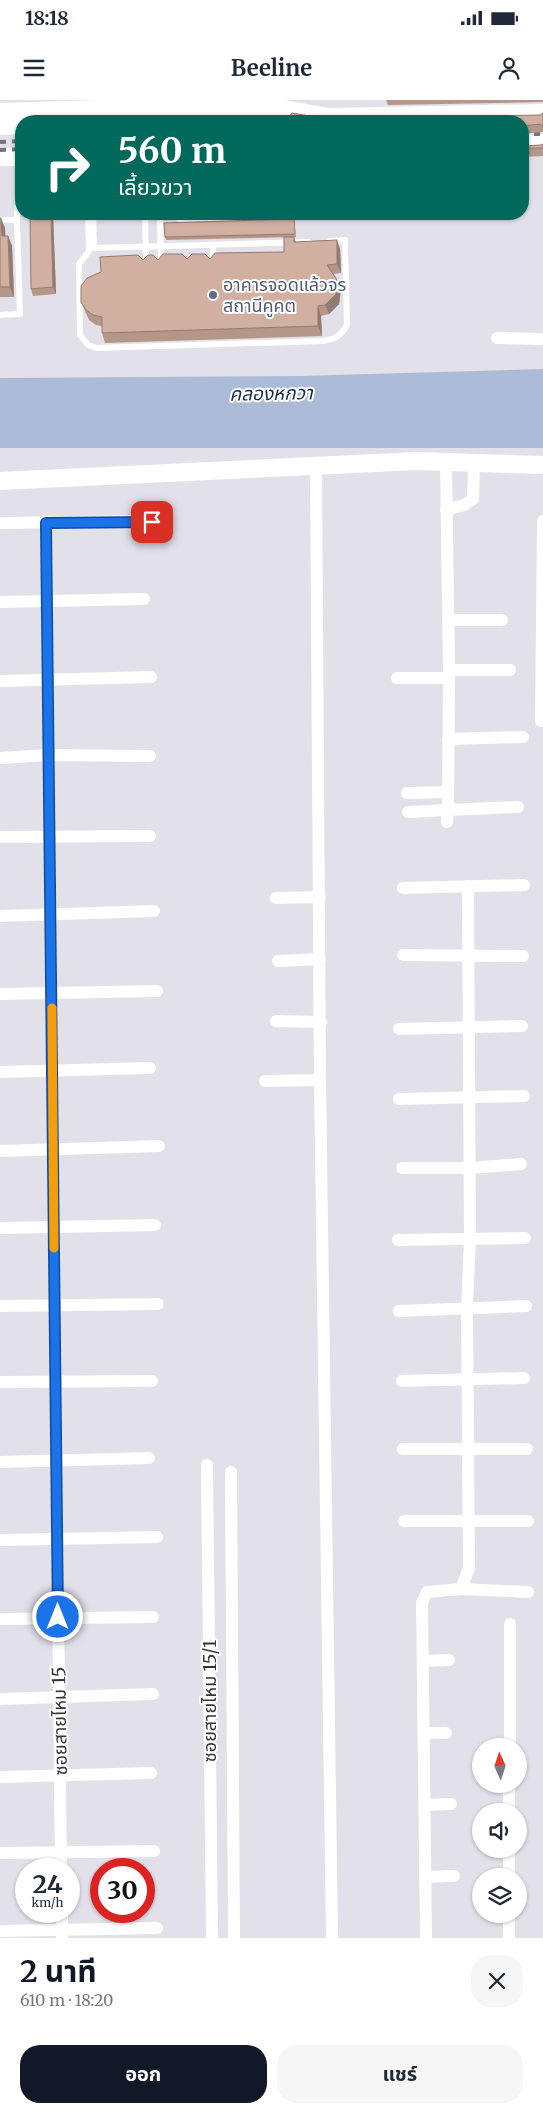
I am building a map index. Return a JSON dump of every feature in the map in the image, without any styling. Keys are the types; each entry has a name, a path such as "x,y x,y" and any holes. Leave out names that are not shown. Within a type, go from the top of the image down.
{"main road":[{"path":"0,112 149,112 284,115"},
{"path":"400,115 543,113"},
{"path":"0,126 15,125"},
{"path":"529,144 543,143"},
{"path":"0,158 15,157"},
{"path":"0,481 316,465 446,462 543,465"}],"street":[{"path":"497,338 543,340"},
{"path":"446,462 449,620 448,816"},
{"path":"446,510 464,505 473,499 474,464"},
{"path":"316,465 320,1080 332,1938"},
{"path":"540,721 543,521"},
{"path":"0,524 152,522"},
{"name":"ซอยสายไหม 15","path":"46,523 61,1858"},
{"path":"0,602 144,599"},
{"path":"449,620 502,620"},
{"path":"397,678 510,670"},
{"path":"0,681 151,677"},
{"path":"448,739 522,737"},
{"path":"0,758 49,755 150,756"},
{"path":"407,793 448,792"},
{"path":"408,812 448,816 518,807"},
{"path":"0,837 150,836"},
{"path":"461,1589 469,1568 467,1307 470,1239 468,886"},
{"path":"403,888 524,886"},
{"path":"276,898 320,897"},
{"path":"0,916 154,911"},
{"path":"403,955 524,956"},
{"path":"278,961 320,959"},
{"path":"0,994 157,991"},
{"path":"276,1021 321,1022"},
{"path":"399,1029 522,1026"},
{"path":"0,1072 150,1068"},
{"path":"265,1081 320,1080"},
{"path":"399,1099 524,1096"},
{"path":"0,1151 159,1146"},
{"path":"402,1168 470,1168 521,1164"},
{"path":"0,1228 155,1225"},
{"path":"398,1240 525,1238"},
{"path":"0,1306 158,1304"},
{"path":"399,1311 526,1306"},
{"path":"402,1381 524,1378"},
{"path":"0,1382 152,1381"},
{"path":"403,1449 527,1449"},
{"path":"0,1462 149,1458"},
{"name":"ซอยสายไหม 15/1","path":"207,1465 212,1938"},
{"name":"ซอยสายไหม 15/1","path":"231,1472 234,1938"},
{"path":"404,1521 528,1520"},
{"path":"0,1540 157,1537"},
{"path":"426,1938 422,1602 427,1592 461,1589 528,1592"},
{"path":"0,1619 153,1617"},
{"path":"510,1624 510,1738"},
{"path":"423,1662 450,1660"},
{"path":"0,1699 153,1694"},
{"path":"210,1709 232,1708"},
{"path":"424,1733 446,1733"},
{"path":"0,1777 151,1773"},
{"path":"425,1805 452,1804"},
{"path":"0,1853 154,1851"},
{"path":"426,1877 454,1876"},
{"path":"212,1893 234,1891"},
{"path":"509,1923 509,1938"},
{"path":"0,1931 62,1934 157,1928"}],"lane":[{"path":"109,102 149,112"},
{"path":"0,220 17,220 20,314 0,315"},
{"path":"88,220 90,251 78,264 80,336 88,345 97,348 323,341 334,339 343,333 347,324 345,240 94,248 93,220"},
{"path":"145,220 146,264"},
{"path":"160,220 162,264"},
{"path":"212,245 213,263"},
{"path":"90,251 190,249 190,256"}],"water":[{"name":"คลองหกวา","path":"543,369 543,448 0,448 0,378 300,376"}],"building":[{"path":"543,113 543,126 540,124 529,125 529,115 540,115"},
{"path":"543,144 543,148 529,148 529,146"},
{"path":"0,218 2,236 8,236 10,287 0,287"},
{"path":"30,220 51,220 53,287 31,289"},
{"path":"294,220 295,234 165,237 164,223"},
{"name":"อาคารจอดแล้วจร สถานีคูคต","path":"284,237 294,237 294,242 337,240 337,264 327,265 337,280 336,294 325,305 318,306 318,326 102,333 102,317 93,315 86,310 81,302 81,286 87,278 101,272 100,257 138,255 143,260 148,255 153,255 158,260 163,254 182,254 187,259 192,254 205,254 210,259 215,253 284,252"}],"railway":[{"path":"529,134 543,134"},
{"path":"0,142 15,141"},
{"path":"0,150 15,149"}],"slow traffic":[{"path":"52,1008 54,1248"}],"place":[{"name":"อาคารจอดแล้วจร สถานีคูคต","path":"213,295"}],"route":[{"path":"58,1617 46,523 152,522"}]}
